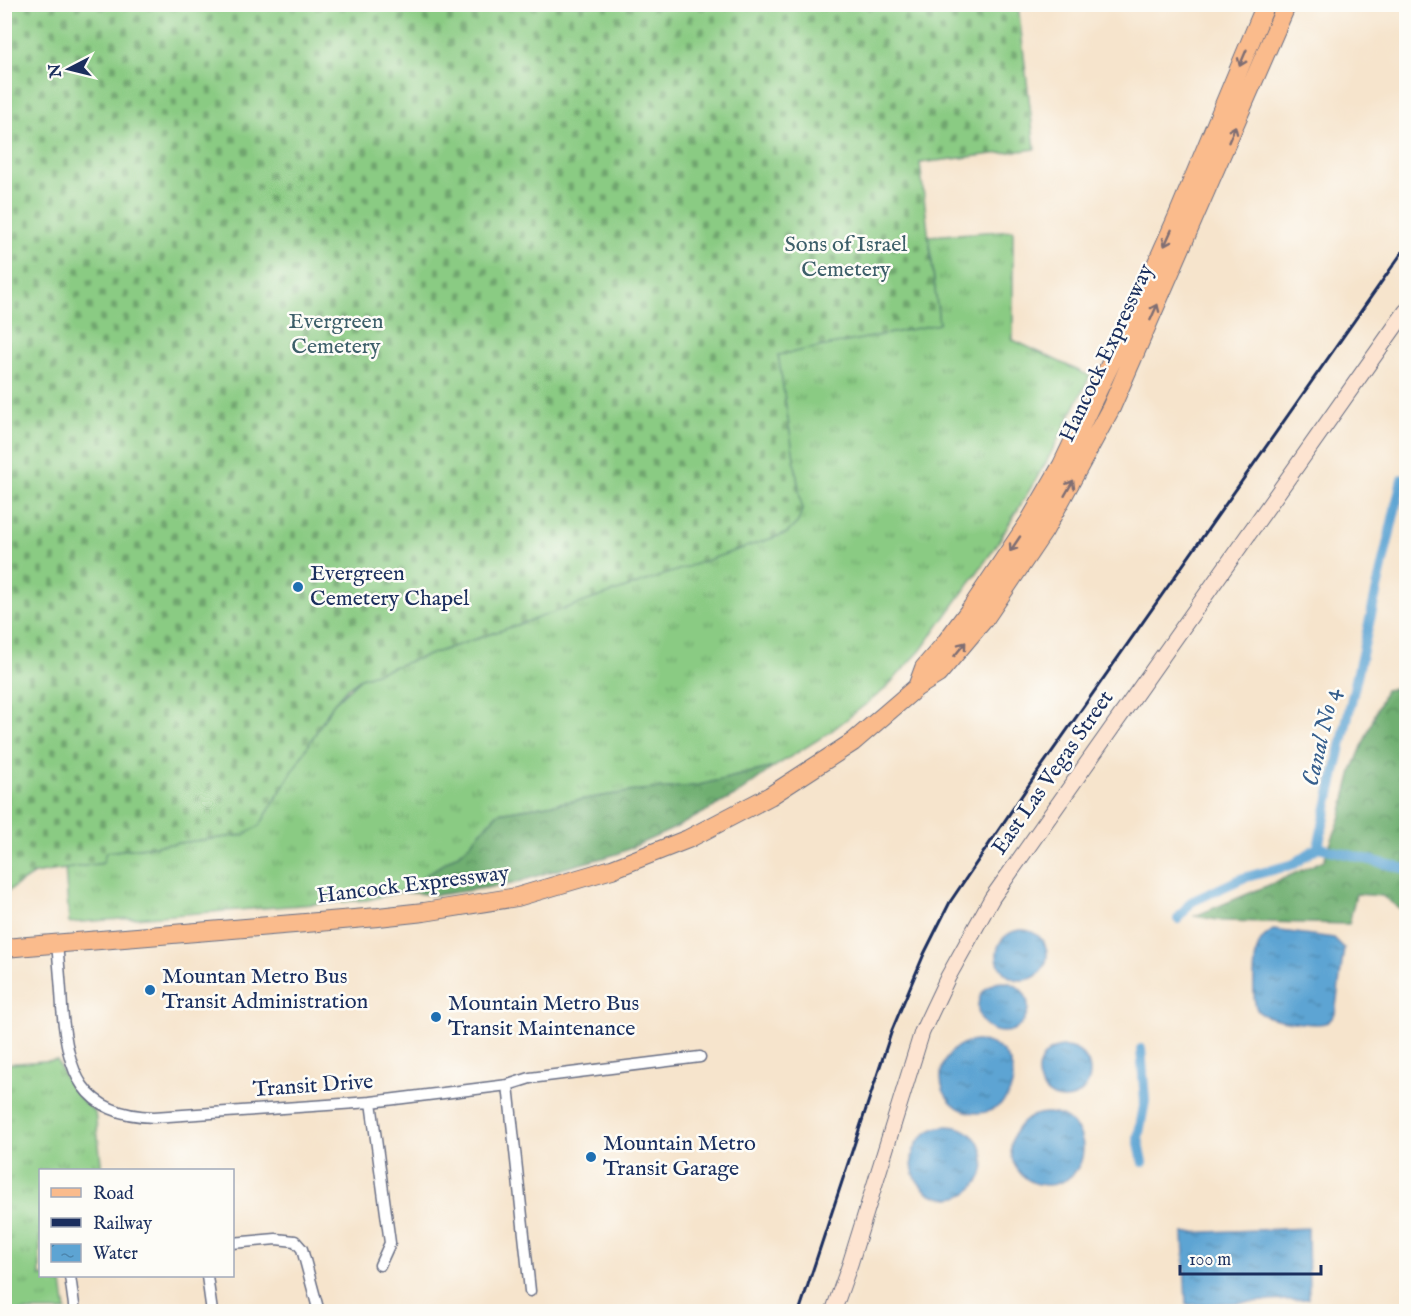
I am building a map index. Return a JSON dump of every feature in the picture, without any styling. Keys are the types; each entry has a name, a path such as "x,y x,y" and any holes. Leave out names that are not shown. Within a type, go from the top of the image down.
{"main road":[{"name":"Hancock Expressway","path":"916,687 924,668 972,607 1029,522 1062,465 1131,321 1176,220 1266,4"},
{"name":"Hancock Expressway","path":"4,948 424,912 517,897 612,870 688,839 770,796 853,742 916,687 938,674 986,617 1044,531 1111,408 1191,229 1287,4"}],"street":[{"name":"East Las Vegas Street","path":"833,1311 850,1264 922,1032 948,977 992,898 1407,311"},
{"name":"Transit Drive","path":"57,944 68,1057 74,1073 95,1099 121,1114 154,1117 371,1102 508,1085 530,1078 700,1057"},
{"path":"508,1085 531,1291"},
{"path":"371,1102 390,1243 380,1265"},
{"path":"234,1243 276,1239 295,1241 302,1249 319,1311"},
{"path":"70,1277 75,1311"},
{"path":"207,1277 212,1311"}],"green space":[{"name":"Evergreen Cemetery","path":"5,4 1018,5 1035,149 920,163 939,324 778,355 802,510 798,522 787,533 361,678 347,688 333,704 260,825 243,835 106,852 103,863 34,874 5,893"},
{"path":"1013,230 1013,340 1090,376 1047,461 994,549 921,650 884,690 829,733 774,767 695,786 641,790 498,813 463,851 400,892 367,900 69,923 65,867 106,852 243,835 260,825 333,704 361,678 787,533 802,510 778,355 939,324 929,236"},
{"path":"1406,687 1406,913 1382,896 1356,894 1349,924 1223,921 1195,916 1324,860 1340,819 1352,771 1385,690"},
{"path":"774,767 736,795 675,828 617,854 512,884 438,895 400,892 463,851 498,813 641,790 695,786"},
{"path":"57,1060 72,1088 95,1112 102,1169 39,1169 39,1277 61,1277 66,1311 5,1311 5,1064"}],"water":[{"path":"1017,930 1027,930 1040,937 1047,950 1047,960 1040,973 1027,980 1017,980 1008,976 1001,969 997,960 997,950 1001,941 1008,934"},
{"path":"1273,930 1334,938 1344,948 1335,1014 1328,1022 1319,1024 1290,1022 1258,1011 1254,999 1254,970 1257,953 1262,939"},
{"path":"998,982 1008,982 1021,989 1028,1002 1028,1012 1021,1025 1008,1032 998,1032 989,1028 982,1021 978,1012 978,1002 982,993 989,986"},
{"path":"984,1041 1003,1051 1011,1063 1013,1077 1011,1091 1003,1103 991,1111 970,1113 951,1103 943,1091 941,1070 951,1051 963,1043"},
{"path":"1059,1047 1069,1047 1083,1054 1090,1073 1083,1092 1069,1099 1059,1099 1049,1095 1042,1088 1038,1078 1038,1068 1042,1058 1049,1051"},
{"path":"1054,1113 1073,1123 1081,1135 1083,1149 1081,1163 1073,1175 1061,1183 1040,1185 1021,1175 1013,1163 1011,1142 1021,1123 1033,1115"},
{"path":"955,1126 974,1136 982,1148 984,1162 982,1176 974,1188 962,1196 941,1198 922,1188 914,1176 912,1155 922,1136 934,1128"},
{"path":"1308,1228 1309,1299 1186,1305 1183,1233"}],"waterway":[{"name":"Canal No 4","path":"1178,919 1191,902 1243,878 1294,864 1318,847 1402,479"},
{"path":"1318,847 1406,869"},
{"name":"Canal No 4","path":"1141,1049 1145,1101 1138,1138 1143,1162"}],"railway":[{"path":"799,1312 892,1030 924,954 950,902 1037,773 1406,247"}],"place":[{"name":"Evergreen Cemetery Chapel","path":"298,587"},
{"name":"Mountan Metro Bus Transit Administration","path":"150,990"},
{"name":"Mountain Metro Bus Transit Maintenance","path":"436,1017"},
{"name":"Mountain Metro Transit Garage","path":"591,1157"}],"park label":[{"name":"Sons of Israel Cemetery","path":"846,258"}]}
